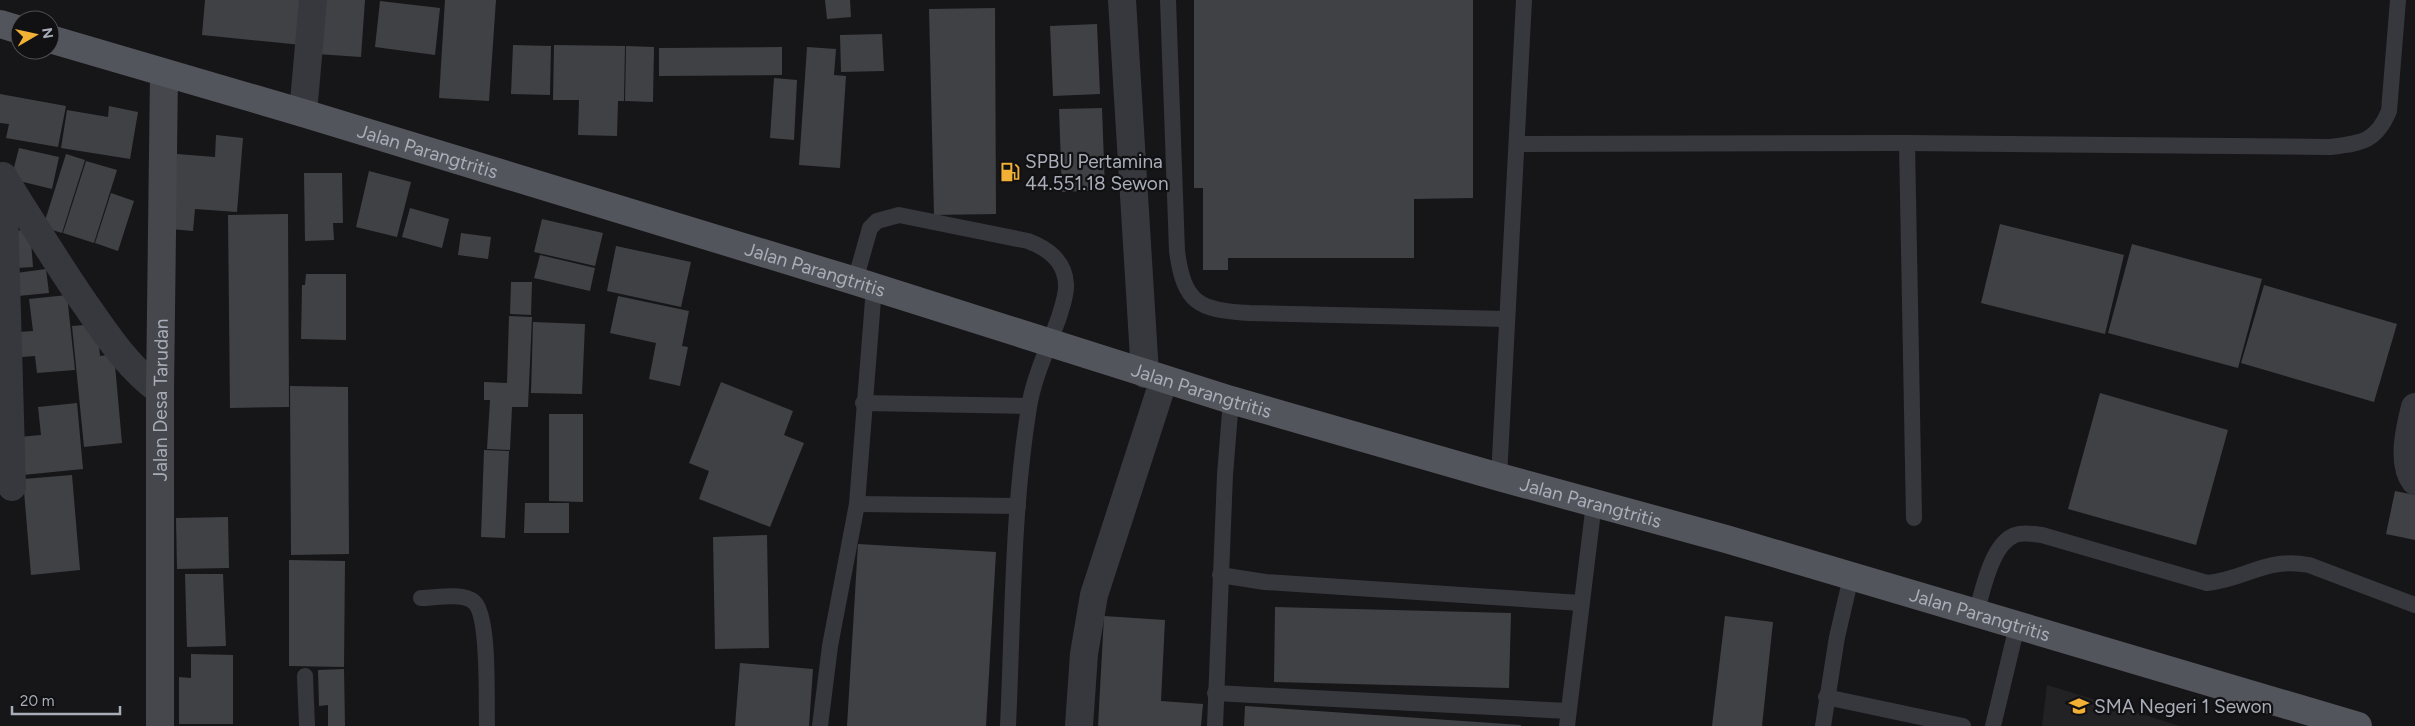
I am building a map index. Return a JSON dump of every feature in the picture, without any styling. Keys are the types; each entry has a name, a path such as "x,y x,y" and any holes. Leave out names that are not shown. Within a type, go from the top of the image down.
{"main road":[{"name":"Jalan Parangtritis","path":"60,42 164,74 303,113 864,284 1231,400 1499,477 1726,539 2358,726"}],"street":[{"path":"303,113 313,0"},
{"path":"1079,726 1084,654 1094,595 1155,377 1122,0"},
{"name":"Jalan Desa Tarudan","path":"160,726 160,391 164,74"},
{"path":"1,174 46,246 124,358 160,391"},
{"path":"1,174 12,487"},
{"path":"2415,407 2408,460 2410,474 2415,481"}],"lane":[{"path":"1168,0 1177,251 1180,274 1188,292 1201,306 1222,311 1249,313 1507,318"},
{"path":"1499,477 1524,0"},
{"path":"1517,144 1907,143 2320,146 2353,144 2370,139 2382,128 2389,111 2398,0"},
{"path":"1907,143 1914,518"},
{"path":"820,726 830,646 857,504 863,403 864,284 870,228 876,221 899,215 1028,241 1045,247 1062,268 1066,284 1063,303 1029,406 1018,506 1008,726"},
{"path":"1215,726 1224,475 1231,400"},
{"path":"863,403 1029,406"},
{"path":"1216,693 1567,718 1594,503"},
{"path":"857,504 1018,506"},
{"path":"1976,613 1987,576 1999,548 2007,540 2027,533 2042,535 2207,583 2218,582 2272,563 2293,562 2309,565 2415,605"},
{"path":"1220,575 1265,582 1581,603"},
{"path":"1823,726 1826,697 1851,577"},
{"path":"421,598 456,596 473,601 478,609 484,635 487,726"},
{"path":"1993,726 2018,626"},
{"path":"306,676 307,726"},
{"path":"1826,697 1963,726"}],"shaded area":[{"name":"SMA Negeri 1 Sewon","path":"2047,685 2180,726 2042,726"}],"building":[{"path":"205,0 306,0 302,45 202,35"},
{"path":"320,0 365,0 361,57 317,54"},
{"path":"445,0 496,0 489,101 439,98"},
{"path":"825,0 850,0 851,17 827,19"},
{"path":"1194,0 1473,0 1473,198 1414,199 1414,258 1228,258 1228,270 1203,270 1203,188 1194,188"},
{"path":"380,1 440,8 435,55 375,47"},
{"path":"995,8 996,214 934,215 929,9"},
{"path":"1097,24 1100,94 1053,96 1050,26"},
{"path":"882,34 884,71 841,72 840,35"},
{"path":"513,45 551,46 550,95 511,94"},
{"path":"554,45 625,46 624,101 618,101 617,136 578,135 579,100 553,100"},
{"path":"626,46 654,47 653,102 625,101"},
{"path":"782,47 782,75 659,76 659,48"},
{"path":"807,47 836,49 834,75 846,76 840,168 799,165"},
{"path":"774,78 797,80 794,140 770,138"},
{"path":"0,94 66,106 58,147 6,138 9,124 0,123"},
{"path":"109,106 138,112 130,159 61,148 67,110 108,117"},
{"path":"1102,108 1105,190 1062,192 1059,109"},
{"path":"216,135 243,138 237,212 195,209 193,231 171,229 177,154 215,157"},
{"path":"19,148 59,157 52,189 11,179"},
{"path":"66,154 85,160 62,233 43,227"},
{"path":"86,161 117,170 94,243 63,233"},
{"path":"369,171 411,182 397,237 356,227"},
{"path":"304,173 342,173 343,223 333,223 334,240 305,241"},
{"path":"111,193 134,201 118,251 95,243"},
{"path":"410,208 449,219 442,248 402,237"},
{"path":"288,214 289,407 230,408 228,215"},
{"path":"542,219 603,233 595,266 534,252"},
{"path":"2000,224 2124,255 2105,334 1981,303"},
{"path":"30,229 33,267 16,268 14,231"},
{"path":"461,233 491,237 488,259 458,255"},
{"path":"2132,244 2262,279 2238,368 2108,333"},
{"path":"616,246 691,262 681,307 607,291"},
{"path":"540,255 595,268 590,291 534,278"},
{"path":"46,269 49,293 18,296 16,273"},
{"path":"306,274 346,274 346,340 301,339 302,285 305,285"},
{"path":"511,282 532,282 531,315 510,314"},
{"path":"2264,285 2397,324 2374,402 2241,363"},
{"path":"67,295 75,370 37,373 35,356 22,357 19,332 33,331 29,299"},
{"path":"618,296 689,311 682,346 688,347 680,386 649,379 656,343 610,333"},
{"path":"509,316 532,317 528,407 512,407 510,450 487,449 490,400 484,400 484,382 507,383"},
{"path":"533,322 585,324 582,394 531,393"},
{"path":"97,324 100,356 114,354 122,443 84,447 72,326"},
{"path":"721,382 793,411 784,435 804,443 770,527 699,499 709,471 689,463"},
{"path":"290,386 348,387 349,554 291,555"},
{"path":"2100,393 2228,430 2196,545 2068,509"},
{"path":"77,403 83,469 23,475 19,437 41,435 38,407"},
{"path":"549,414 583,414 583,502 549,501"},
{"path":"484,450 509,451 505,538 481,537"},
{"path":"72,475 80,570 31,575 23,479"},
{"path":"2395,491 2415,495 2415,540 2386,534"},
{"path":"525,503 569,503 569,533 524,533"},
{"path":"228,517 229,568 177,569 176,518"},
{"path":"767,535 769,648 715,649 713,537"},
{"path":"858,544 996,552 986,726 847,726"},
{"path":"289,560 345,561 344,667 289,666"},
{"path":"185,574 223,574 226,646 187,647"},
{"path":"1275,607 1511,613 1509,688 1274,682"},
{"path":"1104,616 1165,620 1161,701 1203,704 1201,726 1098,726"},
{"path":"1725,616 1773,622 1762,726 1712,726"},
{"path":"191,654 233,655 233,724 179,724 179,677 191,678"},
{"path":"740,663 813,669 809,726 735,726"},
{"path":"344,669 345,726 328,726 328,705 319,706 318,670"},
{"path":"1245,706 1521,725 1521,726 1244,726"}],"place":[{"name":"SPBU Pertamina 44.551.18 Sewon","path":"1010,172"},
{"name":"SMA Negeri 1 Sewon","path":"2079,706"}]}
